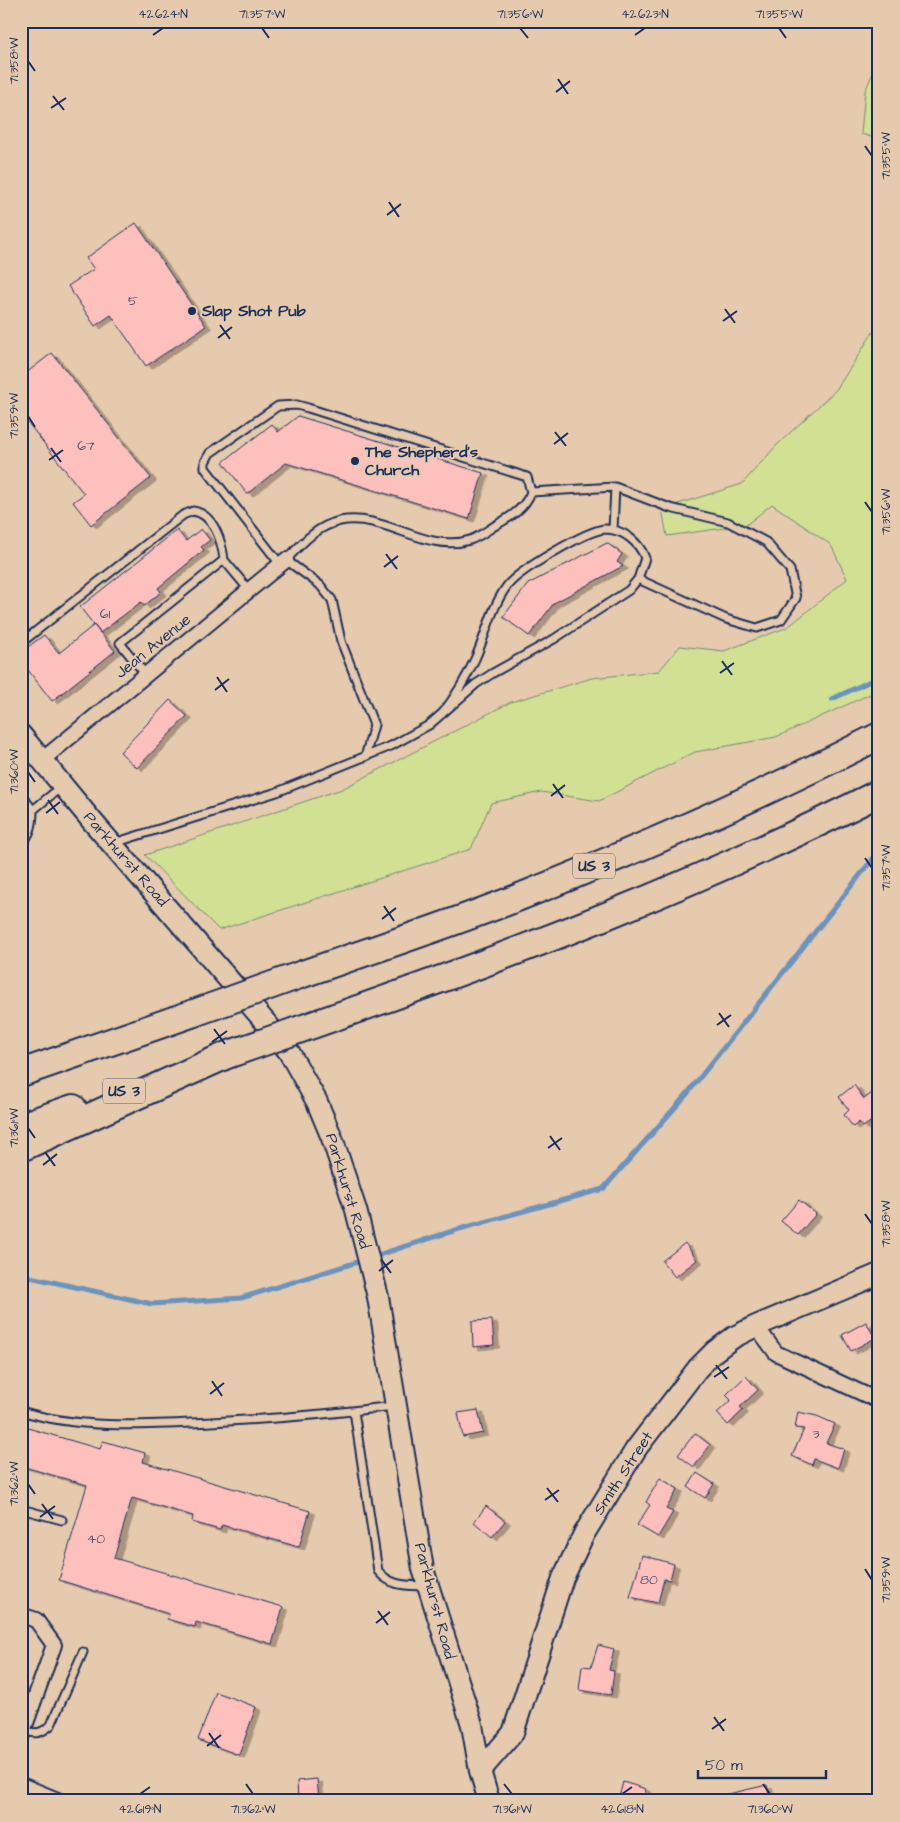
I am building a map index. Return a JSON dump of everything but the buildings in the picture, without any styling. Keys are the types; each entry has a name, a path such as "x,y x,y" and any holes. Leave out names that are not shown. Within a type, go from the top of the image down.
{"highway":[{"name":"US 3","path":"21,1073 515,898 622,855 788,781 879,736"},
{"name":"US 3","path":"21,1126 469,970 642,902 756,852 879,793"},
{"path":"21,1055 194,1013"},
{"path":"21,1148 227,1055"}],"street":[{"name":"Jean Avenue","path":"42,760 283,562"},
{"name":"Parkhurst Road","path":"21,735 62,786 248,1001 289,1052 313,1094 332,1138 366,1248 378,1297 398,1406 423,1569 472,1724 480,1771 489,1801"},
{"name":"Smith Street","path":"480,1771 514,1733 563,1578 603,1501 636,1450 698,1368 721,1347 756,1326 879,1274"},
{"path":"756,1326 776,1353 879,1401"},
{"path":"21,1615 36,1620 54,1644 22,1734"},
{"path":"21,1785 60,1801"}],"lane":[{"path":"283,562 308,536 327,525 341,521 367,521 440,543 470,540 513,514 528,500 531,492 527,477 297,405 278,406 210,453 205,462 205,468 283,562 320,585 332,600 341,641 374,725 365,757"},
{"path":"613,530 615,487"},
{"path":"531,492 615,487 670,508 728,522 766,542 790,570 796,598 781,620 757,628 726,619 638,579"},
{"path":"21,644 183,515 193,511 204,516 222,542 224,560 249,590"},
{"path":"112,844 260,797 365,757 413,735 442,714 476,684 554,639 629,590 638,579 646,558 636,541 613,530 606,529 590,534 513,578 498,601 476,658 461,688 442,714"},
{"path":"146,675 120,643 224,560"},
{"path":"21,809 33,810 62,786"},
{"path":"21,795 33,810 33,824 28,837 21,845"},
{"path":"21,1411 50,1420 114,1425 250,1420 398,1406"},
{"path":"354,1411 378,1572 385,1580 395,1584 428,1586"},
{"path":"21,1509 62,1520"},
{"path":"22,1734 43,1732 51,1724 83,1652"}],"green space":[{"path":"879,59 879,139 861,134 865,91"},
{"path":"879,323 879,690 776,737 695,752 599,801 541,792 491,803 471,849 219,930 145,855 342,789 511,702 592,678 659,671 680,646 724,651 788,627 847,579 831,545 772,504 746,525 667,536 662,509 742,484 777,445 836,390"}],"waterway":[{"path":"832,699 879,677"},
{"path":"372,1257 456,1230 603,1189 687,1094 879,851"},
{"path":"21,1275 152,1304 241,1298 364,1260"}],"place":[{"name":"Slap Shot Pub","path":"192,311"},
{"name":"The Shepherd's Church","path":"355,461"}]}
